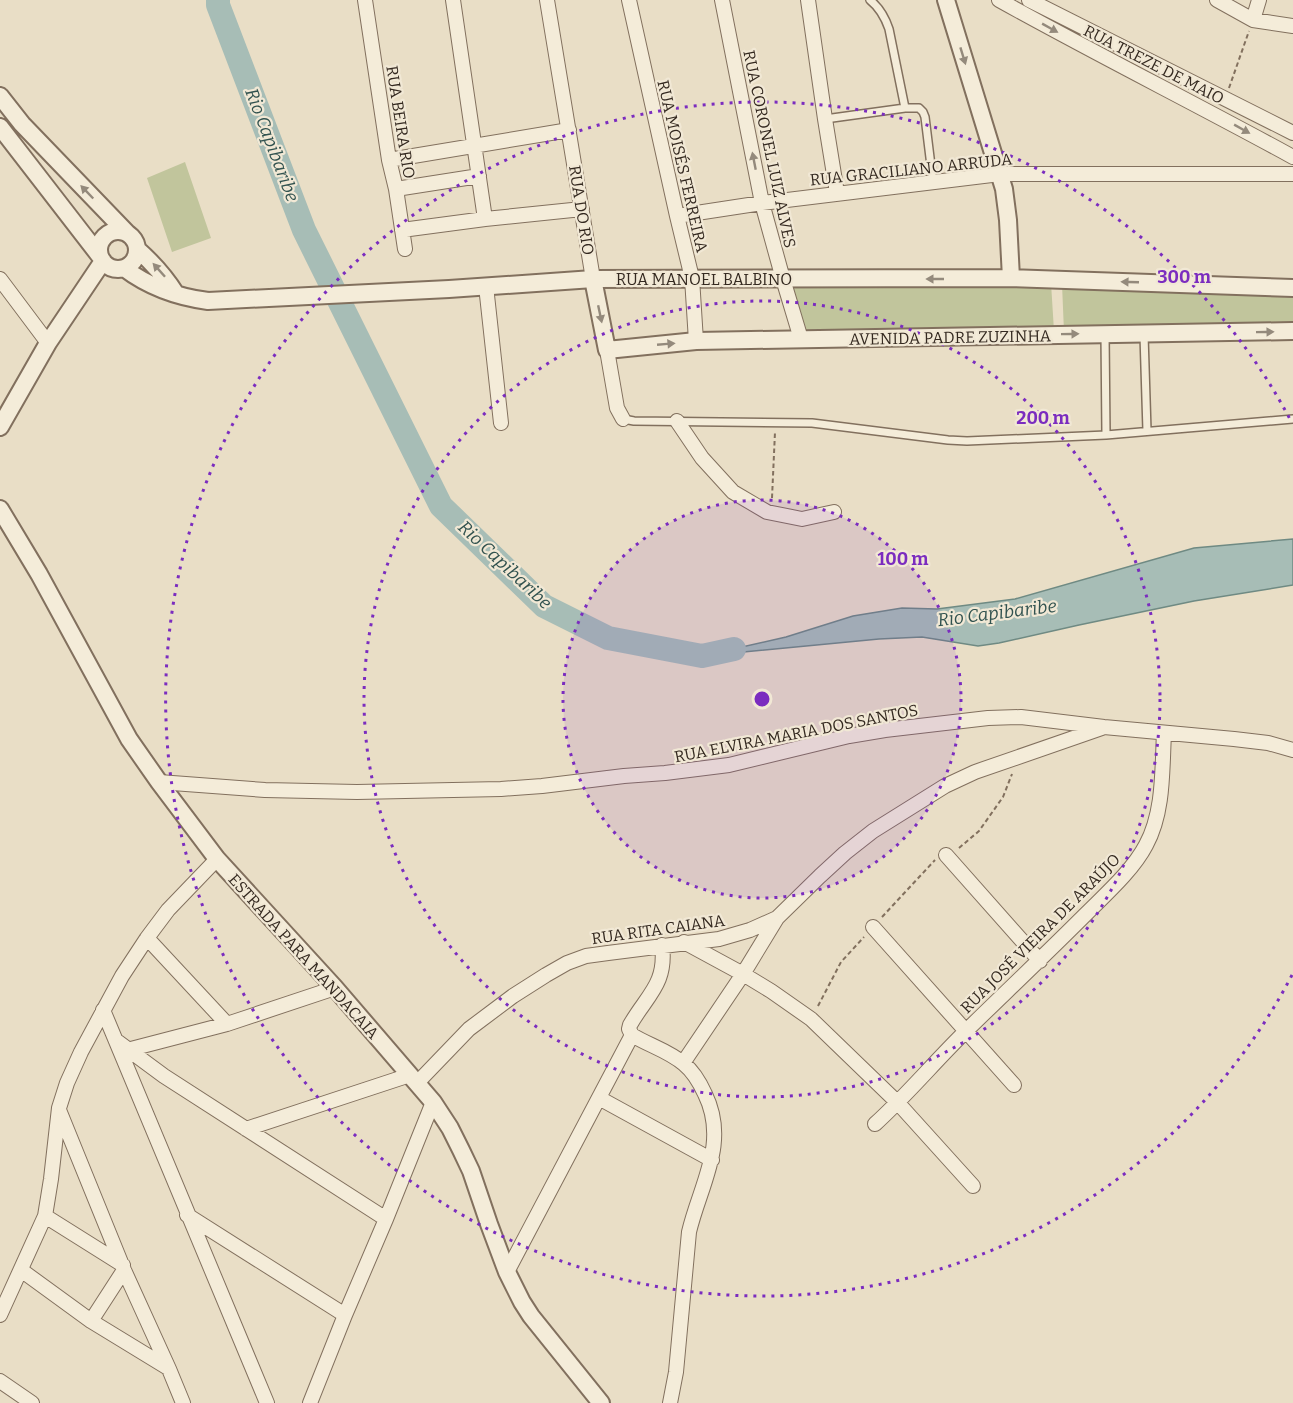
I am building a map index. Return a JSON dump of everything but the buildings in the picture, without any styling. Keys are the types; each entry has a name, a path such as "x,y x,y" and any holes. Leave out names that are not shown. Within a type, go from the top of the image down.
{"street":[{"name":"RUA BEIRA RIO","path":"365,0 405,249"},
{"path":"453,0 485,219"},
{"name":"RUA DO RIO","path":"548,0 593,279 617,408 623,418"},
{"name":"RUA MOISÉS FERREIRA","path":"629,0 692,278 696,341"},
{"name":"RUA CORONEL LUIZ ALVES","path":"722,0 762,203 801,339"},
{"path":"808,0 837,193"},
{"path":"946,0 1004,189 1011,278"},
{"name":"RUA TREZE DE MAIO","path":"999,0 1293,157"},
{"name":"RUA TREZE DE MAIO","path":"1029,0 1293,133"},
{"path":"1217,0 1253,20 1293,26"},
{"path":"1253,20 1259,0"},
{"path":"0,96 29,132 136,243 134,261 124,268 112,268 101,258 0,127"},
{"path":"1218,116 1225,98"},
{"path":"389,160 569,130"},
{"name":"RUA GRACILIANO ARRUDA","path":"677,216 837,193 1000,174 1293,174"},
{"path":"396,189 479,176"},
{"path":"402,230 582,209"},
{"path":"0,427 48,343 101,258 100,242 109,232 116,230 128,234"},
{"path":"137,249 155,264 176,294"},
{"name":"RUA MANOEL BALBINO","path":"124,268 164,291 208,301 593,279 1011,278 1293,288"},
{"path":"0,279 48,343"},
{"path":"486,286 501,423"},
{"name":"AVENIDA PADRE ZUZINHA","path":"608,350 696,341 1293,331"},
{"path":"677,422 702,458 733,492 767,512 802,519 834,512"},
{"name":"ESTRADA PARA MANDACAIA","path":"0,509 39,574 129,739 159,782 217,859 335,988 433,1102 450,1128 471,1171 507,1272 522,1302 601,1403"},
{"name":"RUA ELVIRA MARIA DOS SANTOS","path":"159,782 311,792 501,789 729,765 849,736 885,730 988,718 1021,717 1268,743 1293,750"},
{"name":"RUA RITA CAIANA","path":"414,1079 469,1029 513,996 567,963 586,956 718,939 750,930 777,918 845,853 873,831 945,786 975,772 1104,727"},
{"name":"RUA JOSÉ VIEIRA DE ARAÚJO","path":"875,1124 966,1031 1040,961 1138,858 1153,828 1158,810 1164,733"},
{"path":"946,855 1040,961"},
{"path":"0,1315 45,1216 59,1108 67,1083 104,1010 147,938 168,910 217,859"},
{"path":"683,1063 777,918"},
{"path":"873,927 1014,1085"},
{"path":"147,938 226,1024"},
{"path":"684,942 771,991 811,1019 898,1103 973,1186"},
{"path":"662,945 663,957 656,987 629,1029 632,1035 683,1063 691,1070 708,1100 714,1122 715,1141 712,1160 689,1232 676,1372 670,1403"},
{"path":"128,1050 226,1024 335,988"},
{"path":"104,1010 187,1215 267,1403"},
{"path":"507,1272 632,1035"},
{"path":"116,1041 164,1076 386,1219"},
{"path":"246,1129 414,1079"},
{"path":"599,1098 712,1160"},
{"path":"310,1403 433,1102"},
{"path":"59,1108 123,1268 183,1403"},
{"path":"187,1215 345,1315"},
{"path":"45,1216 123,1268"},
{"path":"91,1321 123,1268"},
{"path":"21,1270 91,1321 169,1369"},
{"path":"0,1381 32,1403"}],"lane":[{"path":"870,0 880,9 887,23 905,108"},
{"path":"825,119 919,108 924,112 933,182"},
{"path":"1144,333 1147,431"},
{"path":"1104,334 1106,435"},
{"path":"623,418 634,421 812,423 948,440 1106,435 1293,419"}],"path":[{"path":"1225,98 1253,20"},
{"path":"771,513 775,423"},
{"path":"811,1019 841,962 933,861 958,849 979,831 1004,797 1019,757"}],"green space":[{"path":"185,162 211,238 172,252 147,178"},
{"path":"787,282 1051,283 1054,331 804,337"},
{"path":"1062,284 1293,292 1293,328 1064,332"}],"water":[{"path":"1293,539 1293,585 1194,601 978,646 922,637 702,656 786,637 853,616 902,608 937,609 1015,599 1194,548"}],"waterway":[{"name":"Rio Capibaribe","path":"218,0 304,230 441,506 544,606 608,638 702,656 734,649"}]}
